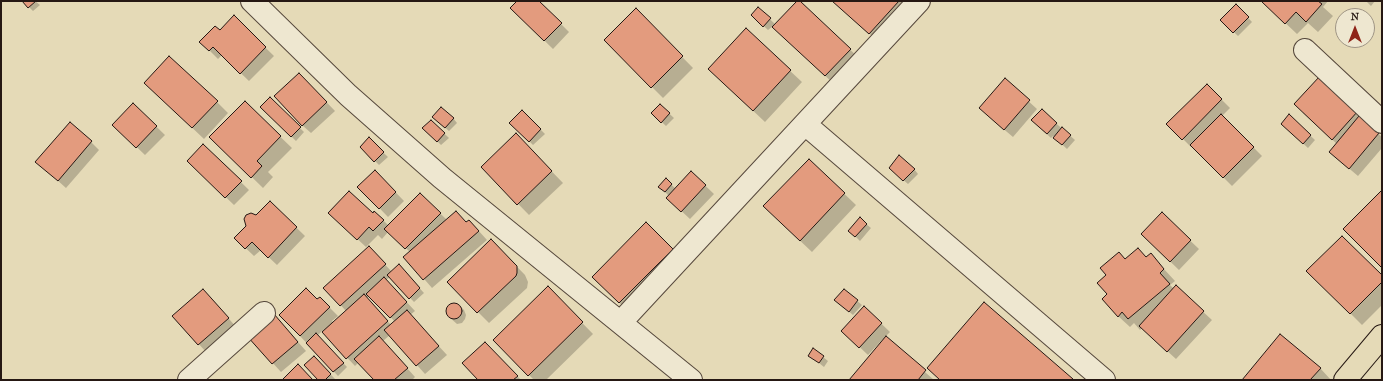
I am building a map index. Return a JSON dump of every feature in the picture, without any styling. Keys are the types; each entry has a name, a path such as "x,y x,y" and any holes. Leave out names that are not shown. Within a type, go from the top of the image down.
{"highway":[{"path":"1345,380 1382,336"}],"street":[{"path":"252,1 348,95 442,178 691,380"},
{"path":"621,322 919,1"},
{"path":"1305,50 1382,122"},
{"path":"805,124 1104,380"},
{"path":"189,380 264,313"}],"building":[{"path":"22,1 36,1 28,8"},
{"path":"517,1 539,1 562,23 544,41 510,8"},
{"path":"797,1 800,1 851,49 825,76 772,27"},
{"path":"832,1 899,1 869,34"},
{"path":"1261,1 1318,1 1322,4 1306,22 1296,12 1285,24"},
{"path":"1236,4 1249,17 1233,33 1220,20"},
{"path":"758,7 771,18 763,27 751,15"},
{"path":"636,8 683,56 651,88 604,40"},
{"path":"234,15 266,47 240,74 213,47 209,51 199,42 215,26 220,30"},
{"path":"746,28 791,70 753,111 708,69"},
{"path":"169,56 218,101 192,128 144,83"},
{"path":"299,73 327,102 302,126 274,96"},
{"path":"1320,76 1358,111 1332,140 1294,104"},
{"path":"1005,78 1030,100 1004,130 979,108"},
{"path":"1207,84 1222,99 1182,140 1166,124"},
{"path":"270,97 301,127 291,137 260,107"},
{"path":"245,101 281,136 257,161 262,166 251,178 209,137"},
{"path":"133,103 157,126 136,148 112,125"},
{"path":"660,104 670,113 661,123 651,113"},
{"path":"441,107 454,118 445,128 432,117"},
{"path":"1042,109 1057,123 1047,134 1031,120"},
{"path":"522,110 541,129 529,142 509,123"},
{"path":"1221,114 1254,147 1223,178 1190,145"},
{"path":"1289,114 1311,135 1303,144 1281,124"},
{"path":"1359,116 1379,133 1349,169 1329,152"},
{"path":"431,120 445,133 437,142 422,128"},
{"path":"70,122 92,141 58,181 35,162"},
{"path":"1062,127 1071,135 1062,145 1053,138"},
{"path":"516,133 552,171 517,205 481,167"},
{"path":"369,137 384,152 374,162 360,147"},
{"path":"203,144 242,181 225,198 187,161"},
{"path":"899,155 915,169 903,181 889,168"},
{"path":"809,159 845,193 800,241 763,206"},
{"path":"375,170 396,192 379,209 357,187"},
{"path":"691,171 706,185 681,212 666,198"},
{"path":"666,178 672,184 665,192 658,187"},
{"path":"1382,190 1382,268 1343,229"},
{"path":"349,191 373,213 374,211 384,220 373,231 369,227 357,240 328,213"},
{"path":"420,193 441,213 405,249 384,229"},
{"path":"270,201 297,227 268,258 252,242 245,249 234,238 246,226 244,219 246,215 251,213 256,215"},
{"path":"456,211 466,222 469,220 479,231 423,280 403,257"},
{"path":"1162,212 1191,240 1170,262 1141,234"},
{"path":"860,217 867,224 855,237 848,231"},
{"path":"646,222 673,249 619,303 592,277"},
{"path":"1342,236 1382,275 1382,282 1350,314 1306,271"},
{"path":"491,239 517,266 517,273 516,276 477,313 447,282"},
{"path":"369,246 386,264 340,306 323,288"},
{"path":"1138,248 1146,257 1151,253 1164,269 1160,273 1170,284 1128,319 1122,312 1118,317 1102,299 1107,294 1097,283 1106,275 1100,268 1119,252 1125,259"},
{"path":"399,264 420,288 409,299 387,275"},
{"path":"384,277 407,302 390,318 366,294"},
{"path":"1176,285 1204,311 1167,352 1139,326"},
{"path":"548,286 583,322 528,376 493,340"},
{"path":"306,288 317,299 320,297 330,307 300,336 279,315"},
{"path":"203,289 229,318 198,345 172,316"},
{"path":"844,289 858,300 849,312 834,300"},
{"path":"364,294 388,321 346,359 322,332"},
{"path":"984,302 1073,379 940,380 927,368"},
{"path":"451,303 457,303 462,308 460,317 457,319 451,319 446,314 446,308"},
{"path":"864,306 882,323 859,348 841,331"},
{"path":"407,310 439,346 416,366 384,330"},
{"path":"274,314 298,342 272,364 247,336"},
{"path":"316,333 344,363 333,372 306,343"},
{"path":"1280,334 1321,368 1310,380 1242,380"},
{"path":"379,336 408,368 394,380 374,380 354,359"},
{"path":"886,336 926,370 918,380 849,380"},
{"path":"485,342 518,376 513,380 478,380 462,363"},
{"path":"813,348 824,356 819,363 808,356"},
{"path":"314,356 331,374 325,380 318,380 304,365"},
{"path":"298,364 313,380 282,380"}]}
